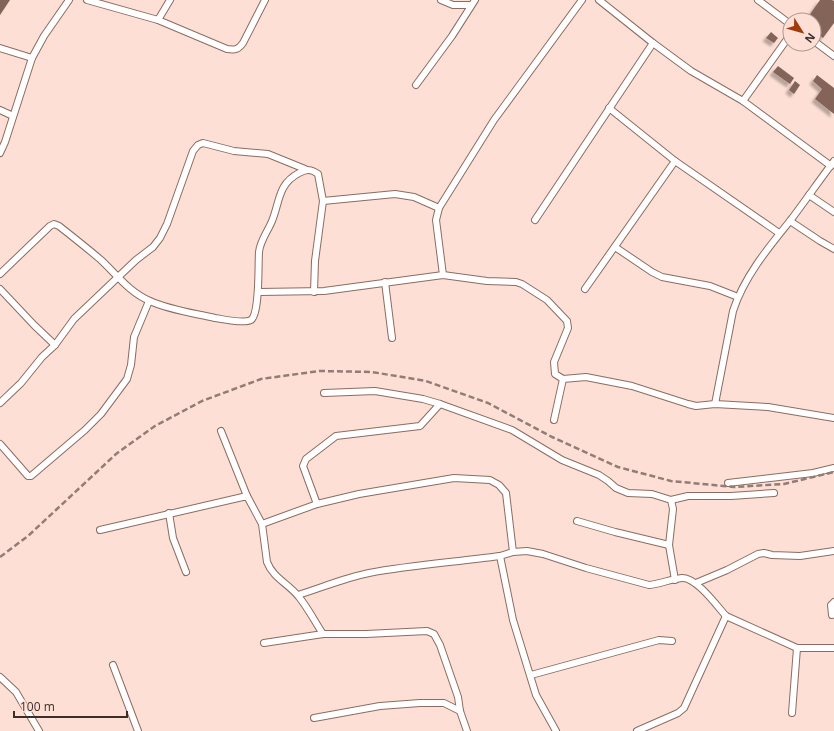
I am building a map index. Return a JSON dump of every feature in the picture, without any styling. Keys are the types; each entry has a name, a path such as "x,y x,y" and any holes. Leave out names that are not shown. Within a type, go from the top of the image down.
{"street":[{"path":"0,153 5,142 32,58 44,36 69,0"},
{"path":"87,0 158,20 227,49 234,50 239,48 243,43 264,0"},
{"path":"158,20 170,0"},
{"path":"441,0 452,5 460,6 473,3"},
{"path":"444,275 436,220 439,208 494,120 582,0"},
{"path":"599,0 653,43 691,70 743,101 832,163 779,234 745,283 738,297 733,311 715,404"},
{"path":"758,0 782,18"},
{"path":"416,85 452,36 473,3"},
{"path":"535,220 653,43"},
{"path":"743,101 782,46"},
{"path":"822,47 834,56"},
{"path":"0,48 32,58"},
{"path":"609,108 675,161 779,234"},
{"path":"0,110 13,116"},
{"path":"0,403 21,383 42,357 55,345 74,319 136,260 153,247 160,238 167,224 193,151 198,145 203,143 234,151 268,154 305,169 314,170 318,174 323,201 315,261 314,292"},
{"path":"585,290 675,161"},
{"path":"0,274 50,226 54,224 59,226 82,244 130,289 149,301 207,316 227,320 247,321 252,319 254,316 258,292 261,244 272,219 283,187 290,178 305,169"},
{"path":"323,201 400,194 414,197 439,208"},
{"path":"809,195 834,212"},
{"path":"790,221 834,249"},
{"path":"615,247 662,277 710,286 738,297"},
{"path":"258,292 314,292 444,275 487,281 516,282 522,284 547,300 567,321 568,328 554,362 555,374 563,379 586,377 632,386 696,406 715,404 768,407 834,418"},
{"path":"385,282 392,338"},
{"path":"0,289 55,345"},
{"path":"0,444 28,476 31,476 85,430 101,414 126,380 131,365 134,337 149,301"},
{"path":"554,420 563,379"},
{"path":"324,393 375,391 424,399 440,404 508,428 562,460 599,475 616,488 628,493 652,494 671,500 688,496 731,496 774,493"},
{"path":"317,504 303,466 306,459 336,436 416,428 420,426 440,404"},
{"path":"221,431 247,496 262,524 269,568 273,574 298,596 323,634"},
{"path":"728,483 834,468"},
{"path":"262,524 317,504 366,493 454,478 490,480 499,485 506,493 513,552"},
{"path":"100,530 247,496"},
{"path":"671,500 673,509 669,545 675,580"},
{"path":"169,513 173,538 186,572"},
{"path":"577,520 614,532 669,545"},
{"path":"696,583 727,570 758,554 764,553 800,556 834,550"},
{"path":"298,596 368,573 500,556 513,552 527,551 543,554 586,568 649,584 658,584 688,578 696,583 726,616 797,648 834,648"},
{"path":"500,556 513,620 536,695 556,731"},
{"path":"832,615 831,605 834,602"},
{"path":"637,731 678,713 684,708 726,616"},
{"path":"264,643 323,634 366,634 427,631 434,634 458,697 460,711 467,731"},
{"path":"531,675 659,640 672,641"},
{"path":"792,713 797,648"},
{"path":"113,665 138,731"},
{"path":"0,678 16,692 39,731"},
{"path":"314,718 380,706 420,703 444,704 460,711"}],"building":[{"path":"0,0 10,0 0,15"},
{"path":"820,0 834,1 834,23 823,38 822,12 812,12"},
{"path":"771,32 778,38 774,43 766,38"},
{"path":"778,66 794,78 790,84 773,72"},
{"path":"817,75 834,88 834,114 815,99 822,89 813,81"},
{"path":"795,81 800,85 794,94 789,90"}],"railway":[{"path":"0,557 28,536 116,454 155,426 202,401 261,379 319,371 372,372 426,381 488,403 552,437 618,467 671,481 734,487 784,484 834,472"}]}
